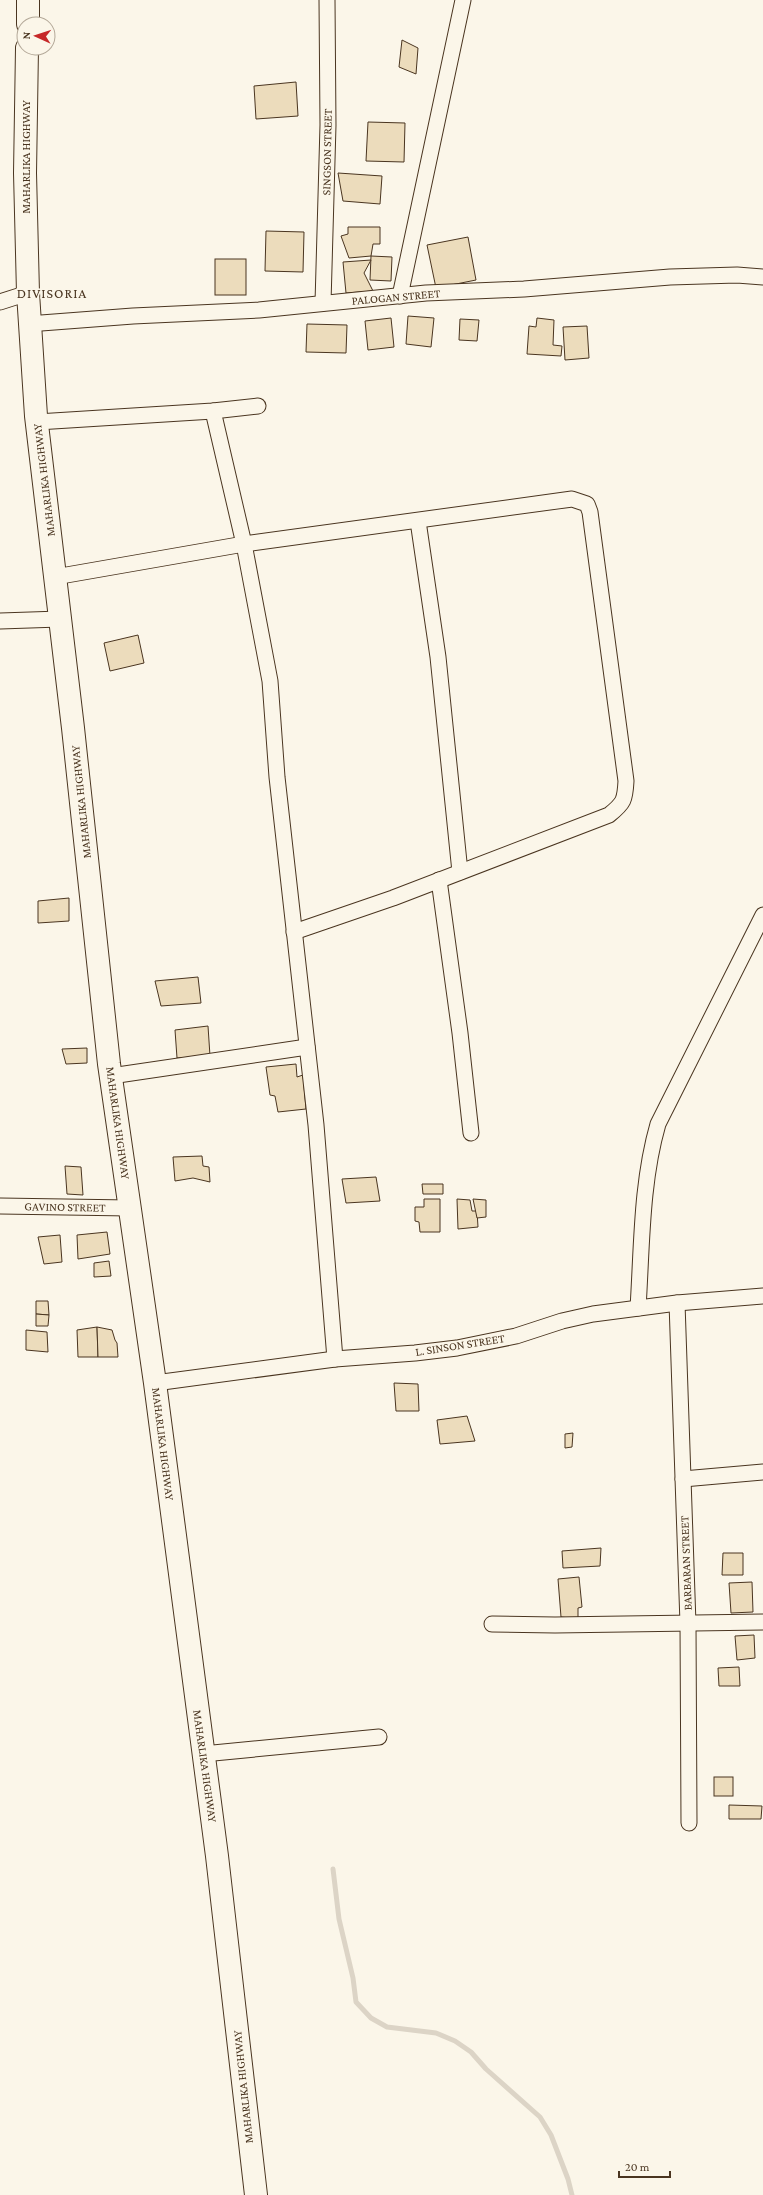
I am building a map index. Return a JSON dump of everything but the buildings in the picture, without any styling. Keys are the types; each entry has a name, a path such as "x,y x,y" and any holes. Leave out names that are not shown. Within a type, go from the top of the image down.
{"highway":[{"path":"28,0 28,16"},
{"name":"MAHARLIKA HIGHWAY","path":"27,56 25,173 28,324 37,422 111,1076 155,1383 217,1856 256,2195"}],"street":[{"name":"SINGSON STREET","path":"323,303 328,125 327,0"},
{"path":"400,296 463,0"},
{"name":"PALOGAN STREET","path":"28,324 133,316 259,310 400,296 670,277 737,275 763,276"},
{"path":"0,302 28,293"},
{"path":"37,422 212,411 258,406"},
{"path":"212,411 244,544 270,681 277,777 316,1125 335,1359"},
{"path":"55,577 244,544 418,521 572,498 587,504 590,512 626,781 625,796 621,805 609,815 393,898 294,932"},
{"path":"418,521 438,657 460,872"},
{"path":"0,622 60,620"},
{"path":"439,880 460,1033 471,1133"},
{"path":"638,1308 645,1192 650,1151 658,1124 763,914"},
{"path":"111,1076 307,1046"},
{"name":"GAVINO STREET","path":"0,1206 130,1208"},
{"name":"L. SINSON STREET","path":"155,1383 335,1359 457,1348 516,1336 562,1321 593,1314 677,1303 763,1296"},
{"name":"BARBARAN STREET","path":"677,1303 688,1624 689,1823"},
{"path":"683,1479 763,1472"},
{"path":"492,1624 688,1624 763,1622"},
{"path":"203,1754 379,1737"}],"waterway":[{"path":"333,1869 339,1919 353,1978 356,2002 371,2018 387,2027 436,2033 455,2041 471,2052 486,2069 540,2117 551,2135 568,2179 572,2195"}],"district":[{"name":"DIVISORIA","path":"52,293"}]}
